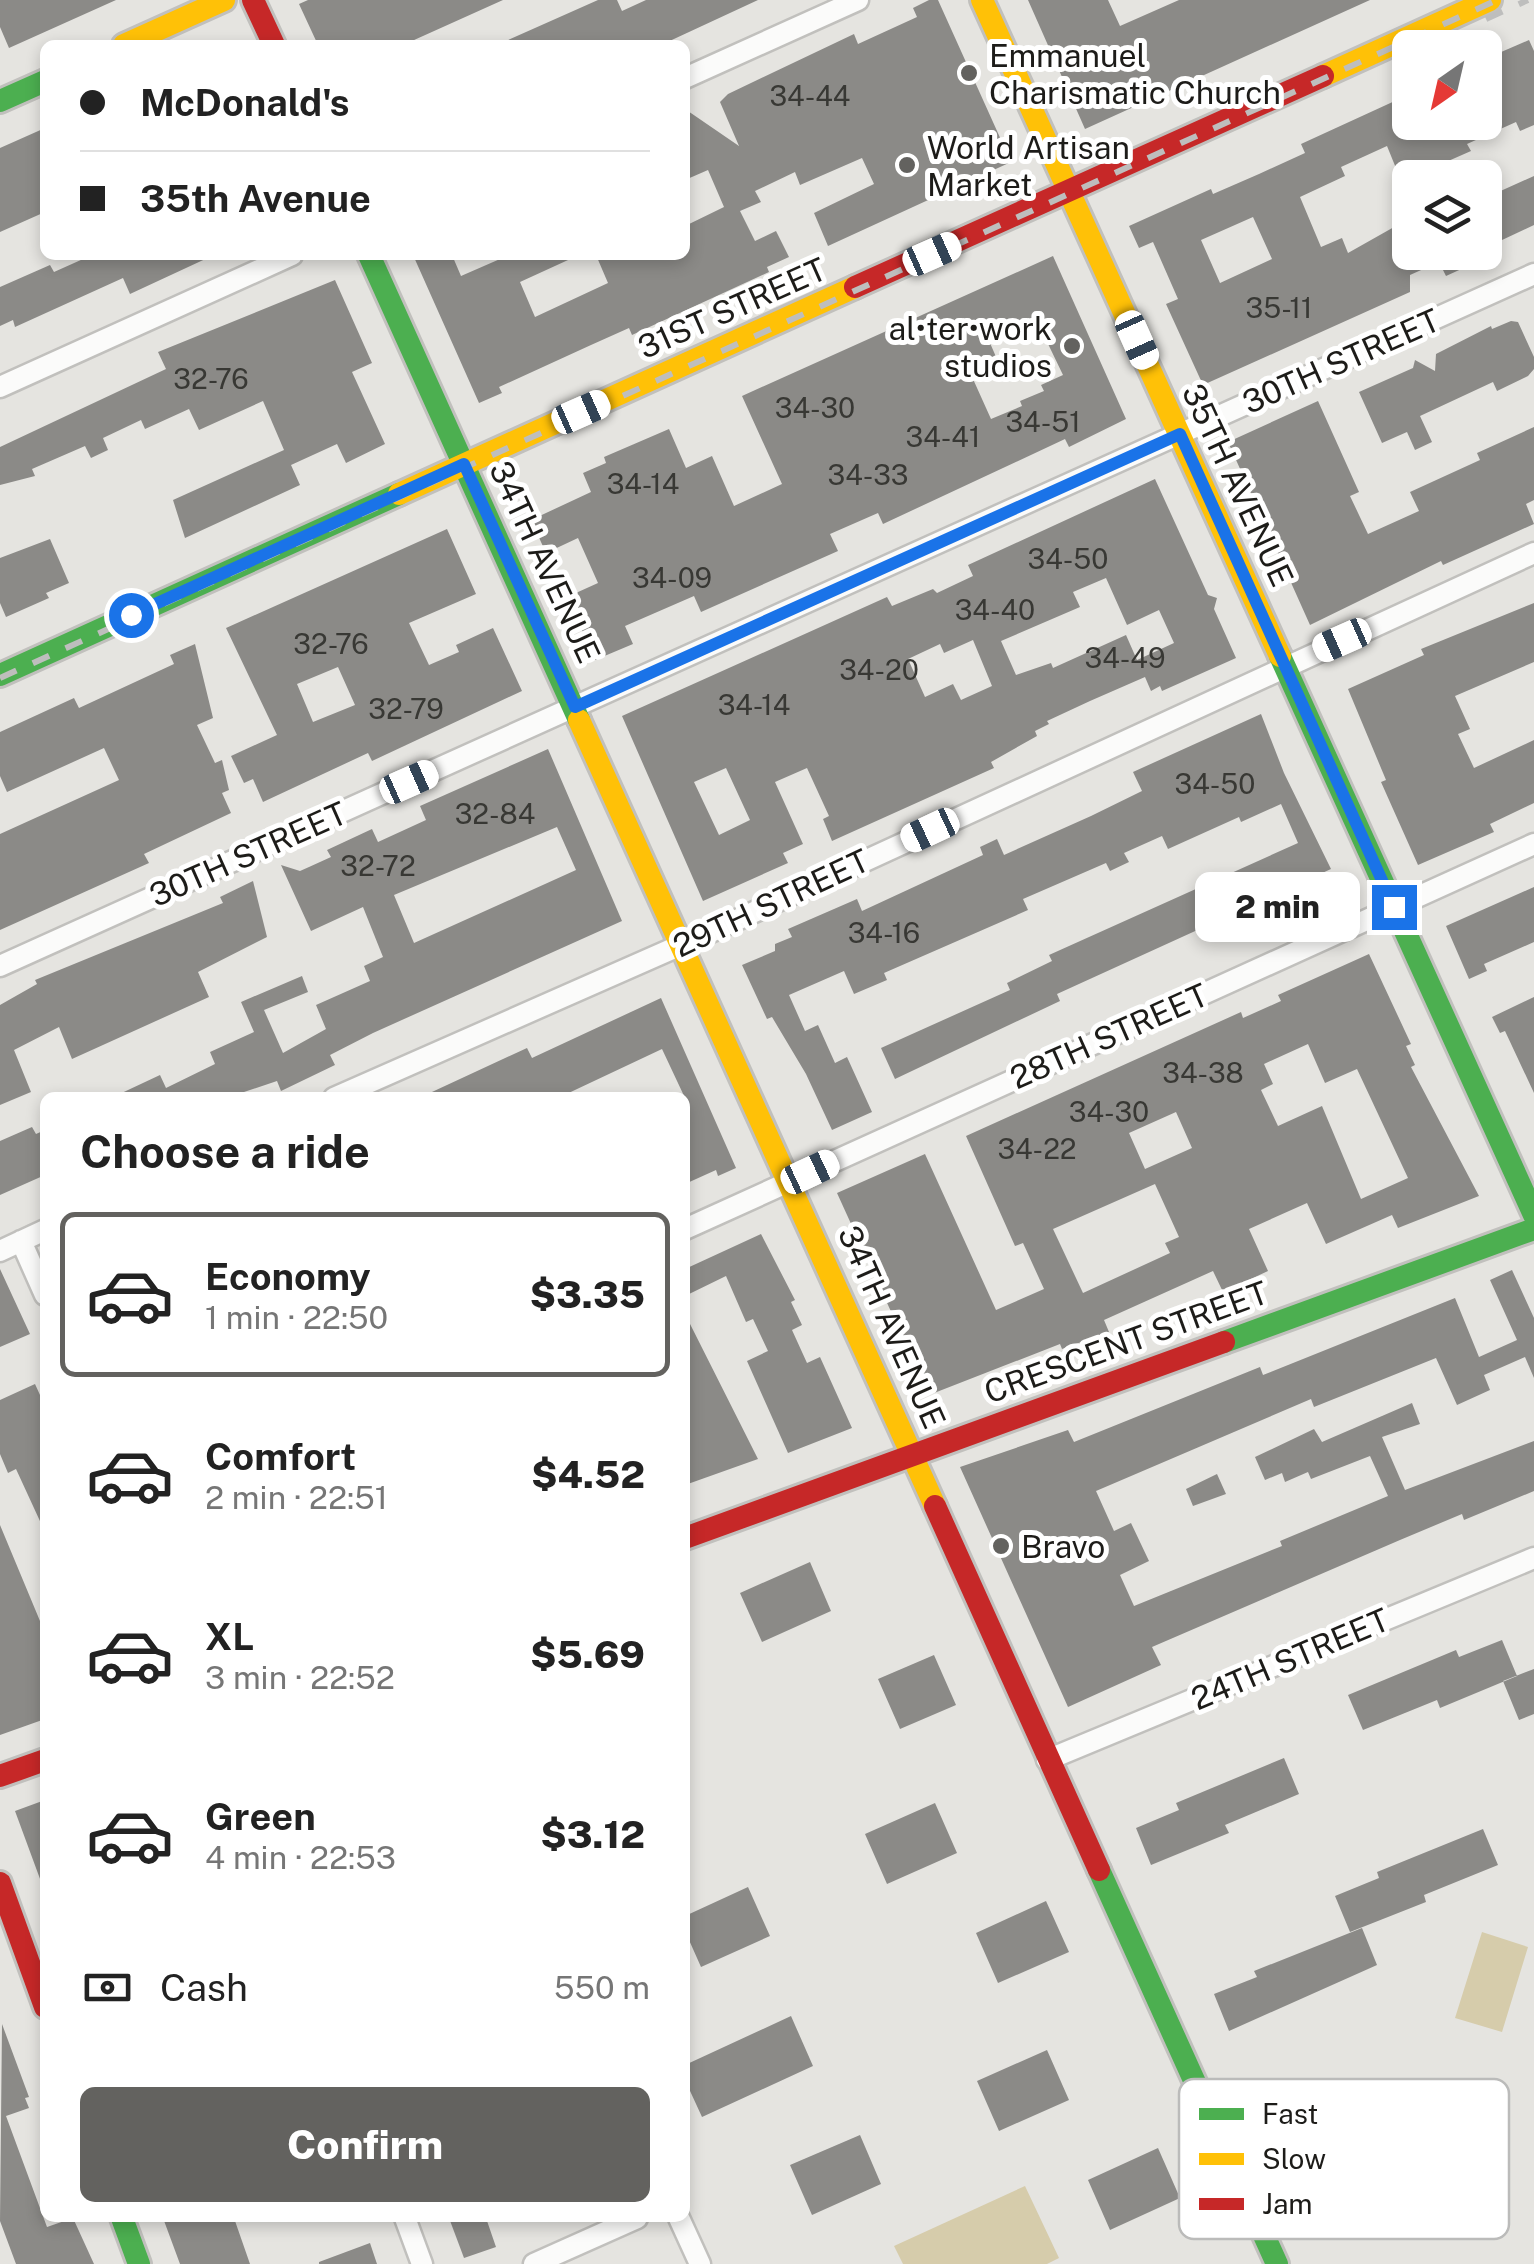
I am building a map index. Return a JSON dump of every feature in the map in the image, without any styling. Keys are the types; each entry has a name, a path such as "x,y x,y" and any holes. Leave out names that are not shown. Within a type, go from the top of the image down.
{"street":[{"path":"135,40 224,0"},
{"path":"253,0 272,40"},
{"path":"690,76 858,0"},
{"name":"35TH AVENUE","path":"982,0 1534,1215"},
{"name":"31ST STREET","path":"0,674 1490,0"},
{"path":"0,101 40,83"},
{"path":"0,386 281,260"},
{"name":"34TH AVENUE","path":"371,260 1193,2079"},
{"name":"30TH STREET","path":"0,966 1534,274"},
{"name":"29TH STREET","path":"348,1092 678,946 1534,554"},
{"name":"28TH STREET","path":"690,1227 1534,844"},
{"name":"CRESCENT STREET","path":"690,1536 1534,1229"},
{"path":"0,1251 40,1232"},
{"path":"21,1241 40,1284"},
{"name":"24TH STREET","path":"1047,1760 1534,1558"},
{"path":"0,1776 40,1762"},
{"path":"0,1883 40,1993"},
{"path":"123,2222 138,2264"},
{"path":"406,2222 422,2264"},
{"path":"534,2264 627,2222"},
{"path":"681,2222 700,2264"},
{"name":"34TH AVENUE","path":"1266,2239 1277,2264"}],"shaded area":[{"path":"1482,1932 1528,1947 1502,2032 1455,2018"},
{"path":"1025,2186 1059,2258 1047,2264 903,2264 894,2246"}],"building":[{"path":"0,0 116,0 9,48 0,27"},
{"path":"308,0 503,0 414,40 316,40 299,4"},
{"path":"598,0 617,0 622,11 646,0 758,0 672,40 508,40"},
{"path":"938,0 1011,162 828,246 814,213 874,184 862,158 800,185 795,172 755,191 761,202 740,211 755,241 776,231 789,257 767,267 769,272 632,335 629,328 591,345 499,387 502,393 479,403 415,260 454,260 461,276 498,260 568,260 520,282 535,317 608,283 598,260 690,260 690,224 724,207 708,170 690,178 690,112 739,146 720,102 728,94 854,34 858,44 917,17 913,8"},
{"path":"1028,0 1108,0 1120,26 1179,0 1370,0 1085,129"},
{"path":"1529,40 1534,51 1534,125 1520,131 1516,122 1502,128 1502,52"},
{"path":"1392,102 1392,140 1476,140 1467,144 1471,151 1451,160 1393,160 1387,146 1341,167 1345,176 1300,197 1321,247 1342,238 1348,253 1392,228 1392,270 1421,270 1410,275 1410,292 1203,385 1166,304 1178,299 1153,242 1139,248 1129,226 1305,153 1301,144","holes":["1253,217 1272,259 1220,283 1201,240"]},
{"path":"40,130 40,214 0,232 0,148"},
{"path":"1534,176 1534,225 1502,240 1502,190"},
{"path":"1053,256 1126,419 1069,447 1065,439 883,524 878,513 830,534 838,551 701,612 694,596 625,626 633,644 595,660 567,597 598,583 578,538 546,553 531,520 591,492 583,473 606,463 604,457 669,429 686,468 712,456 734,506 782,484 742,396","holes":["1037,321 1063,375 1041,385 1044,391 1020,401 1022,406 991,419 973,379 1000,366 990,343"]},
{"path":"81,260 203,260 130,294 123,278 15,327 13,320 0,326 0,287 50,265 54,272"},
{"path":"335,280 372,363 352,372 385,444 346,463 337,444 291,465 300,485 185,538 173,500 284,450 263,401 199,430 189,409 145,429 141,420 103,438 108,450 91,458 85,446 32,469 35,476 0,485 0,447 166,369 158,352"},
{"path":"1518,322 1534,357 1534,369 1528,376 1497,391 1493,382 1420,416 1432,442 1415,450 1407,432 1382,443 1359,392 1413,368 1415,360 1435,371 1436,354 1491,326 1492,329"},
{"path":"1318,401 1359,492 1350,496 1368,534 1419,511 1410,492 1480,460 1477,453 1534,427 1534,500 1526,504 1534,524 1443,565 1441,561 1310,625 1228,442"},
{"path":"1155,479 1208,595 1217,598 1214,609 1236,658 1162,691 1160,686 1151,691 1145,677 1090,701 1047,721 1049,724 1035,731 1037,736 991,762 994,768 832,841 823,819 829,816 807,768 775,782 803,844 783,853 788,863 703,901 622,716 887,597 892,606 933,589 937,593 973,576 968,565","holes":["1106,578 1127,625 1159,610 1174,643 1137,660 1126,635 1053,668 1051,663 1016,675 1001,641 1080,607 1073,592","973,640 992,686 961,700 953,684 925,697 908,659 940,644 944,653","726,768 750,820 719,835 694,782"]},
{"path":"447,529 476,594 409,623 429,665 459,652 456,645 493,628 522,691 372,761 368,753 263,802 253,779 244,783 231,756 277,735 226,628","holes":["338,667 355,705 313,722 297,684"]},
{"path":"50,539 69,583 46,593 49,598 6,617 0,603 0,558"},
{"path":"1534,603 1534,662 1455,696 1470,729 1458,734 1474,768 1534,740 1534,803 1490,824 1494,832 1418,865 1381,782 1386,780 1348,689 1424,655 1421,649"},
{"path":"195,644 213,718 197,725 215,763 222,760 229,790 222,793 231,813 144,854 149,863 0,930 0,834 119,780 104,748 7,792 0,776 0,732 74,698 79,708 174,664 170,655"},
{"path":"1261,714 1284,773 1331,869 1057,994 1060,1001 895,1079 881,1048 1010,990 1007,983 1052,961 1049,955 1298,843 1281,804 1241,822 1239,817 1168,849 1162,836 1124,853 1129,862 1110,871 1106,863 1023,899 1028,910 884,973 887,980 854,994 844,971 789,995 805,1031 818,1025 835,1063 847,1057 872,1112 832,1130 806,1074 772,1017 767,1019 742,965 775,951 775,944 792,937 788,929 857,899 862,911 983,855 980,847 997,839 1004,855 1091,816 1142,791 1133,772"},
{"path":"548,749 622,921 373,1033 330,1055 335,1065 281,1091 277,1081 244,1092 124,1092 160,1075 166,1088 215,1064 210,1052 254,1032 241,1002 302,976 308,992 264,1010 283,1053 326,1029 316,1005 370,981 364,966 383,957 363,907 311,931 281,865 300,871 331,857 327,850 372,829 378,842 426,820 420,806","holes":["557,827 576,870 414,943 394,895"]},
{"path":"253,881 267,937 198,972 209,997 72,1059 59,1027 14,1050 31,1092 0,1105 0,1005 37,984 35,980 223,903 220,897"},
{"path":"1534,887 1534,942 1484,964 1487,971 1469,979 1446,926"},
{"path":"1369,954 1411,1044 1406,1046 1415,1065 1411,1067 1479,1196 1398,1228 1392,1215 1326,1244 1307,1203 1249,1229 1268,1271 1223,1292 1213,1271 1104,1320 1109,1332 1062,1349 1060,1344 929,1395 837,1193 925,1154 996,1310 1044,1289 1023,1243 1015,1246 966,1136 1241,1012 1243,1018 1281,1001 1278,995","holes":["1308,1044 1325,1083 1357,1069 1408,1178 1361,1199 1322,1106 1278,1126 1261,1090 1273,1084 1264,1064","1176,1112 1192,1148 1145,1169 1129,1133","1155,1184 1179,1237 1165,1243 1170,1253 1083,1293 1053,1229"]},
{"path":"1534,997 1534,1093 1505,1031 1500,1033 1492,1017"},
{"path":"661,998 736,1168 718,1176 716,1170 690,1182 690,1092 682,1092 662,1049 571,1092 432,1092 527,1048 532,1058"},
{"path":"32,1127 36,1134 40,1132 40,1177 0,1195 0,1141"},
{"path":"761,1234 795,1300 791,1302 802,1325 792,1330 807,1363 820,1357 852,1428 788,1453 747,1361 768,1351 753,1319 746,1322 726,1276 690,1294 690,1267"},
{"path":"0,1269 30,1334 0,1347"},
{"path":"1512,1270 1534,1318 1534,1378 1525,1357 1484,1375 1490,1390 1457,1405 1436,1358 1314,1407 1311,1399 1096,1491 1114,1531 1131,1523 1149,1561 1120,1575 1134,1606 1282,1546 1280,1541 1388,1496 1370,1456 1311,1479 1308,1472 1285,1482 1282,1473 1265,1480 1255,1457 1314,1429 1322,1442 1412,1403 1420,1424 1382,1437 1405,1490 1534,1441 1534,1491 1464,1520 1462,1514 1152,1647 1161,1665 1068,1707 960,1467 1068,1430 1074,1442 1260,1367 1263,1375 1455,1298 1479,1357 1517,1340 1490,1280"},
{"path":"690,1324 758,1459 690,1483"},
{"path":"35,1384 40,1395 40,1521 16,1469 8,1473 0,1454 0,1400"},
{"path":"1217,1474 1226,1494 1193,1506 1186,1489"},
{"path":"0,1525 40,1621 40,1721 0,1735"},
{"path":"810,1562 831,1611 762,1642 740,1593"},
{"path":"1502,1640 1517,1676 1440,1708 1437,1700 1363,1730 1348,1695 1456,1650 1459,1657"},
{"path":"934,1655 956,1705 900,1729 878,1679"},
{"path":"1534,1669 1534,1714 1519,1720 1503,1681"},
{"path":"1284,1758 1299,1794 1225,1825 1229,1833 1151,1865 1136,1828 1179,1810 1176,1803"},
{"path":"40,1802 40,1879 15,1811"},
{"path":"935,1803 957,1853 887,1884 865,1834"},
{"path":"1483,1829 1498,1865 1424,1895 1426,1902 1350,1932 1335,1896 1379,1878 1377,1872"},
{"path":"748,1887 770,1936 701,1967 690,1942 690,1914"},
{"path":"1046,1901 1069,1952 998,1983 976,1933"},
{"path":"1362,1928 1377,1965 1229,2031 1214,1994 1257,1977 1254,1971"},
{"path":"791,2016 813,2066 702,2117 690,2091 690,2063"},
{"path":"2,2024 29,2097 25,2098 29,2108 6,2116 40,2208 40,2222 47,2227 75,2222 94,2264 16,2264 0,2221"},
{"path":"1047,2050 1069,2100 999,2131 977,2081"},
{"path":"860,2135 881,2184 812,2215 790,2165"},
{"path":"1158,2148 1179,2198 1110,2230 1088,2180"},
{"path":"164,2222 235,2222 250,2264 180,2264"},
{"path":"450,2222 487,2222 496,2247 464,2258"},
{"path":"370,2243 377,2264 319,2264 319,2262"}],"railway":[{"path":"0,678 1497,0"},
{"path":"1486,19 1528,0"}],"traffic: fast":[{"path":"0,101 40,83"},
{"path":"371,260 579,720"},
{"path":"0,675 399,494"},
{"path":"1280,656 1534,1215"},
{"path":"1224,1342 1534,1229"},
{"path":"1099,1870 1193,2079"},
{"path":"123,2222 139,2264"},
{"path":"1266,2239 1277,2264"}],"traffic: slow":[{"path":"135,40 224,0"},
{"path":"982,0 1280,656"},
{"path":"1323,76 1490,0"},
{"path":"399,494 855,287"},
{"path":"579,720 935,1506"}],"traffic: jam":[{"path":"253,0 272,40"},
{"path":"855,287 1323,76"},
{"path":"690,1536 1224,1342"},
{"path":"935,1506 1099,1870"},
{"path":"0,1776 40,1762"},
{"path":"0,1883 40,1993"}],"place":[{"name":"Emmanuel Charismatic Church","path":"969,73"},
{"name":"World Artisan Market","path":"907,165"},
{"name":"al•ter•work studios","path":"1072,346"},
{"name":"Bravo","path":"1001,1546"}],"route":[{"path":"131,615 464,464 575,707 1180,434 1394,907"}]}
